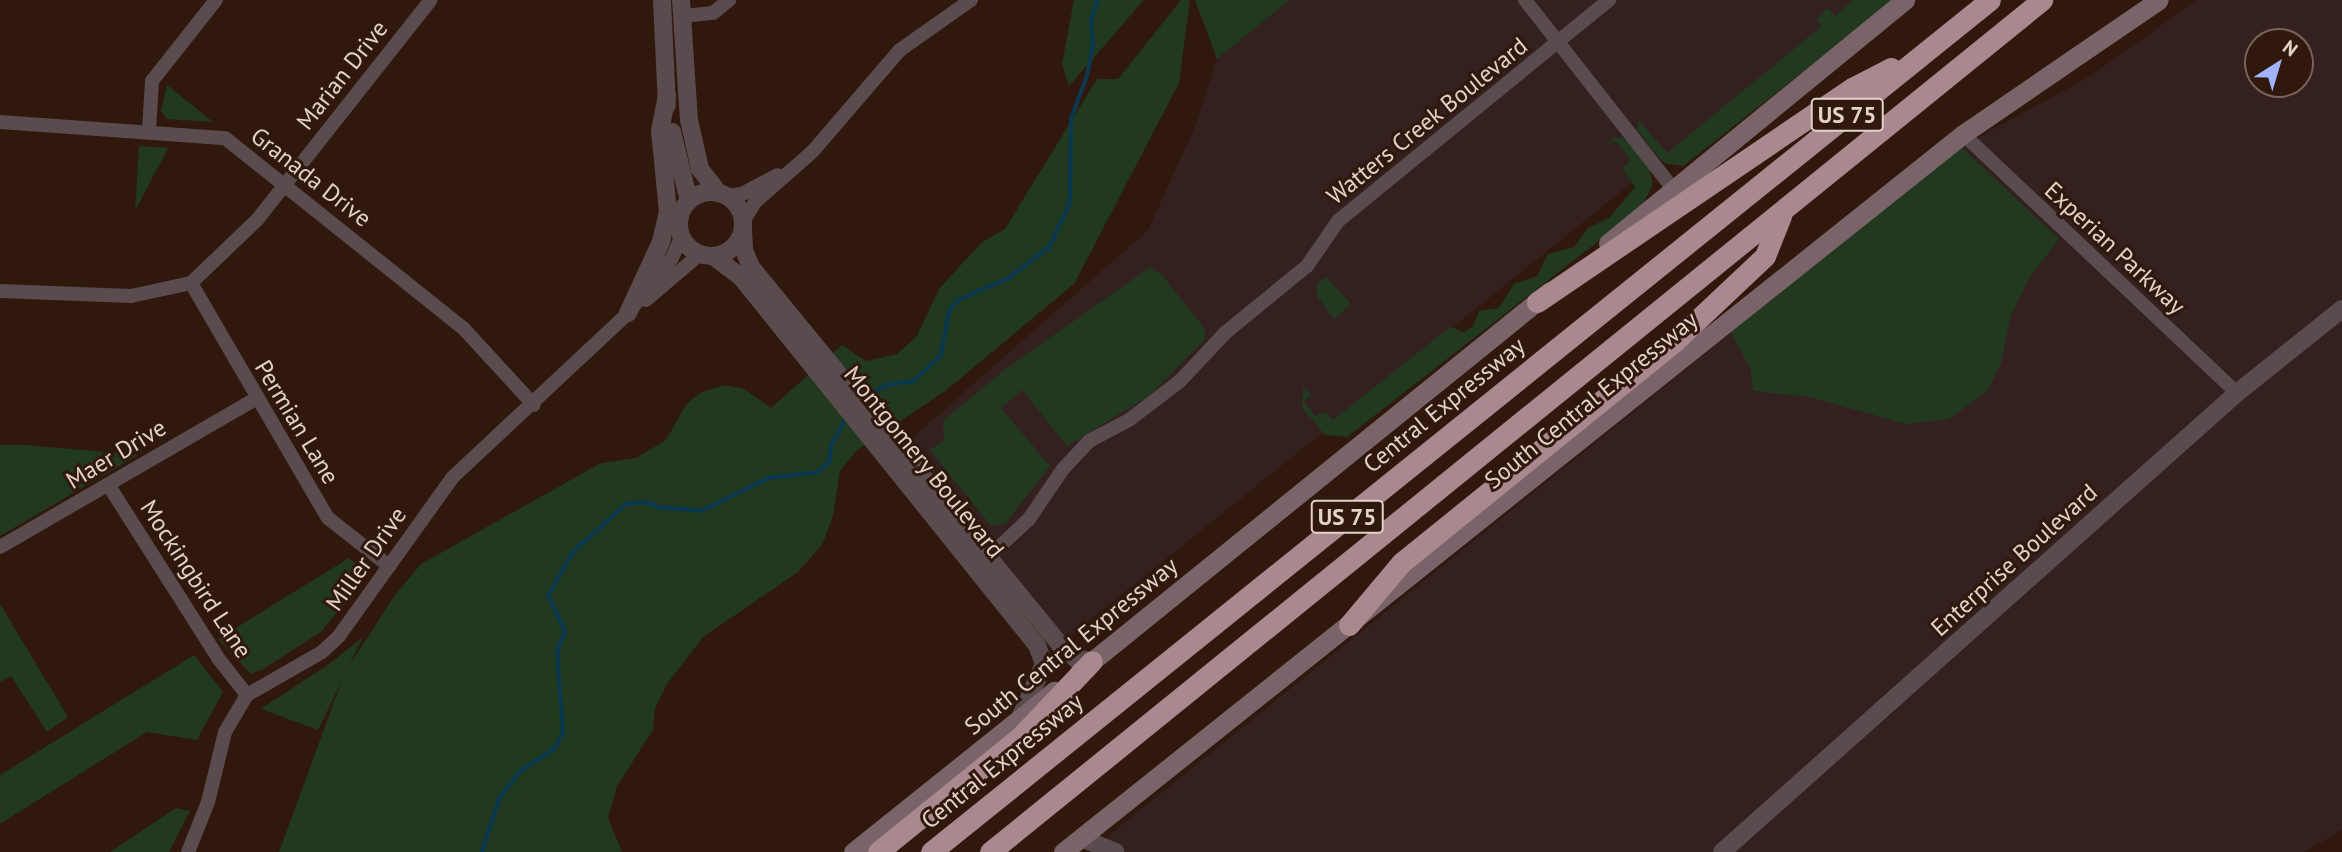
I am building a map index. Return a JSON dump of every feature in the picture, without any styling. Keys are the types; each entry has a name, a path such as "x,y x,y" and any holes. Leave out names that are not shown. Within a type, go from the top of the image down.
{"highway":[{"name":"Central Expressway","path":"931,852 1990,0"},
{"name":"US 75","path":"990,852 1782,214 2042,0"},
{"path":"1537,302 1852,88 1930,48"},
{"path":"1349,625 1401,563 1676,340 1765,256 1782,214"},
{"path":"878,852 1021,736 1092,662"}],"main road":[{"name":"South Central Expressway","path":"853,852 1537,302 1905,0"},
{"name":"South Central Expressway","path":"1063,852 1963,134 2159,0"}],"street":[{"path":"149,130 152,81 216,0"},
{"name":"Marian Drive","path":"191,283 240,237 431,0"},
{"path":"662,0 667,94 675,152 689,201"},
{"path":"729,0 713,13 682,8 691,133 701,171 738,207 743,225"},
{"path":"806,159 742,194 706,192 689,201 680,218 682,236 706,255 736,245 755,202 806,159 900,50 971,0"},
{"path":"1525,0 1674,190"},
{"name":"Watters Creek Boulevard","path":"983,562 1030,519 1063,469 1089,441 1156,402 1224,333 1307,266 1347,214 1609,0"},
{"path":"628,313 661,242 668,212 660,131 667,94"},
{"name":"Granada Drive","path":"0,122 149,130 225,138 464,329 534,405"},
{"name":"Experian Parkway","path":"1963,134 2237,393"},
{"name":"Montgomery Boulevard","path":"743,225 744,250 751,267 822,364"},
{"name":"Miller Drive","path":"188,852 208,802 225,732 247,695 322,652 339,636 453,477 534,405 628,313 672,258 682,236"},
{"name":"Montgomery Boulevard","path":"706,255 741,276 822,364 983,562 1063,649 1076,659 1092,662"},
{"name":"Miller Drive","path":"628,313 706,255"},
{"path":"0,291 131,296 191,283"},
{"name":"Permian Lane","path":"191,283 255,399 328,518 389,566"},
{"name":"Enterprise Boulevard","path":"1722,852 2237,393 2342,309"},
{"name":"Maer Drive","path":"0,547 255,399"},
{"name":"Mockingbird Lane","path":"109,486 218,658 247,695"},
{"name":"Montgomery Boulevard","path":"983,562 1043,657 1038,684 1020,718"},
{"path":"1081,838 1115,852"}],"shaded area":[{"path":"1290,0 1858,0 1062,643 904,445 1148,230 1195,126 1217,59"},
{"path":"2197,0 2342,0 2342,830 2304,852 1088,852 1961,147 2090,76"}],"green space":[{"path":"1074,0 1144,0 1069,86 1062,64"},
{"path":"1181,0 1190,0 1179,83 1074,284 945,391 856,451 840,471 833,516 823,543 798,572 703,637 667,684 655,708 653,730 617,786 608,818 622,852 279,852 345,672 395,595 421,564 601,463 636,458 666,440 687,403 702,392 725,385 744,389 771,408 842,345 866,361 897,354 917,336 939,289 981,243 1005,229 1097,79 1118,79"},
{"path":"1195,0 1290,0 1217,59"},
{"path":"1853,0 1894,0 1683,166 1664,163 1637,130 1639,120 1667,153 1822,26 1816,19 1827,8 1835,16"},
{"path":"167,85 213,122 167,119 161,111"},
{"path":"1614,137 1626,139 1649,168 1653,184 1641,208 1347,437 1325,435 1302,408 1303,386 1312,395 1304,401 1315,416 1326,412 1333,420 1450,327 1464,332 1473,326 1479,311 1499,308 1514,284 1537,276 1548,254 1574,247 1588,228 1609,218 1635,187 1622,168 1631,160 1616,141 1605,145"},
{"path":"139,146 168,148 135,211"},
{"path":"1961,147 2059,239 2030,277 2011,315 2001,363 1987,391 1949,419 1906,424 1810,397 1753,391 1750,368 1731,332"},
{"path":"1150,267 1163,276 1205,329 1205,339 1149,396 1067,446 1022,390 1001,408 1050,466 1005,524 991,526 930,450 944,440 943,421 1003,371"},
{"path":"1326,277 1351,304 1334,319 1317,296 1317,284"},
{"path":"0,445 26,445 138,455 0,536"},
{"path":"349,558 366,572 358,586 321,632 263,669 251,674 218,639"},
{"path":"0,604 68,717 47,732 11,676 0,682"},
{"path":"363,637 318,730 261,709 329,664"},
{"path":"194,655 223,692 197,740 147,732 0,824 0,775"},
{"path":"176,808 190,811 169,852 110,852"}],"waterway":[{"path":"865,398 887,385 914,381 941,355 949,311 958,300 1009,278 1050,246 1070,203 1071,119 1087,76 1093,44 1091,20 1098,0"},
{"path":"482,852 500,797 522,770 554,749 563,733 557,651 565,632 548,596 573,552 626,504 649,502 657,507 701,511 769,478 819,472 830,460 831,446 847,416"}]}
